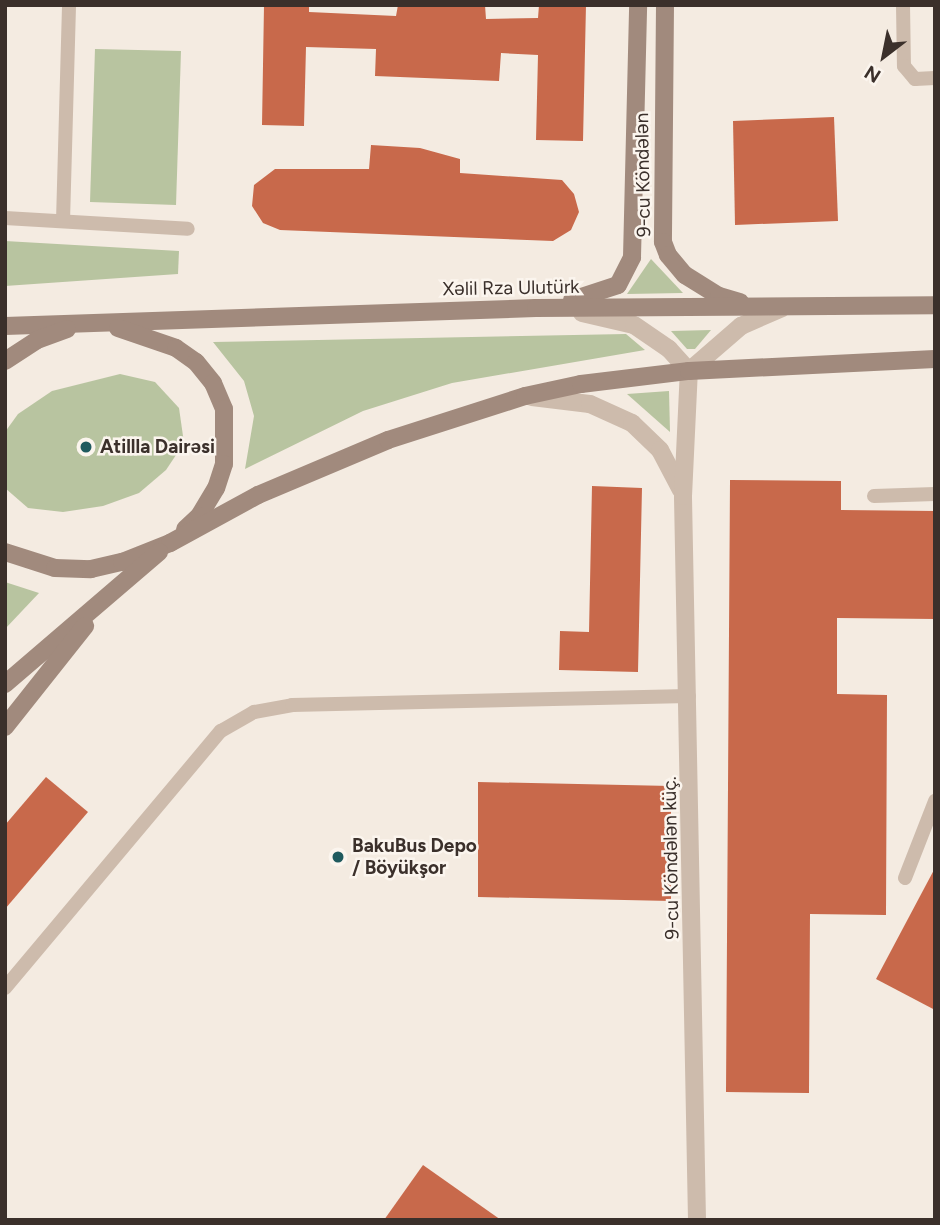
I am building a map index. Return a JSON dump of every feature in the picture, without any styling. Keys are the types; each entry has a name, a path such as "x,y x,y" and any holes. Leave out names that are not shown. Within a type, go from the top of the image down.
{"main road":[{"name":"9-cu Köndələn","path":"536,308 606,292 626,274 632,257 638,5"},
{"name":"9-cu Köndələn","path":"665,5 661,227 668,255 685,275 719,296 782,308"},
{"name":"Xəlil Rza Ulutürk","path":"88,323 536,308 935,305"},
{"path":"5,360 37,340 88,323"},
{"path":"5,326 88,323 140,333 176,348 213,383 224,409 224,464 216,488 199,516 5,684"},
{"path":"5,552 55,568 91,569 170,543 317,469 388,440 525,396 689,371 803,363 935,359"},
{"path":"5,727 105,600"}],"street":[{"path":"536,308 597,314 634,325 669,349 689,371 733,331 782,308"},
{"name":"9-cu Köndələn küç.","path":"689,371 683,496 689,696 697,1220"},
{"path":"525,396 590,404 622,418 652,439 674,447 687,424"},
{"path":"652,439 683,496"}],"lane":[{"path":"63,221 69,5"},
{"path":"903,5 904,66 915,79 935,78"},
{"path":"5,218 188,229"},
{"path":"874,496 935,494"},
{"path":"5,988 221,731 254,712 292,705 689,696"},
{"path":"905,878 935,801"}],"green space":[{"path":"95,49 181,51 176,205 90,202"},
{"path":"5,241 179,251 178,274 5,286"},
{"path":"651,259 683,293 627,294"},
{"path":"711,330 695,349 687,349 671,331"},
{"path":"626,334 645,350 452,383 363,411 245,469 254,416 244,381 213,342"},
{"path":"120,374 155,382 179,408 184,443 166,470 139,493 103,506 63,512 28,508 5,488 5,432 18,414 52,391"},
{"path":"669,391 670,432 627,394"},
{"path":"5,582 39,593 5,629"}],"building":[{"path":"264,5 309,5 309,12 396,16 398,5 485,5 486,19 538,18 539,5 586,5 583,141 536,140 538,55 501,53 499,81 375,76 376,49 306,47 304,126 262,125"},
{"path":"834,117 838,221 735,225 733,121"},
{"path":"371,145 420,148 460,159 460,173 562,180 574,194 579,212 571,230 553,241 280,230 263,223 252,206 254,185 275,169 369,169"},
{"path":"730,480 841,481 841,510 935,511 935,619 837,618 837,694 887,695 886,915 810,914 809,1093 726,1092"},
{"path":"592,486 642,488 638,672 559,670 560,631 589,632"},
{"path":"46,777 88,812 5,909 5,825"},
{"path":"478,782 671,786 671,901 478,897"},
{"path":"935,868 935,1010 876,979"},
{"path":"423,1165 501,1220 384,1220"}],"place":[{"name":"Atillla Dairəsi","path":"86,447"},
{"name":"BakuBus Depo / Böyükşor","path":"338,857"}]}
